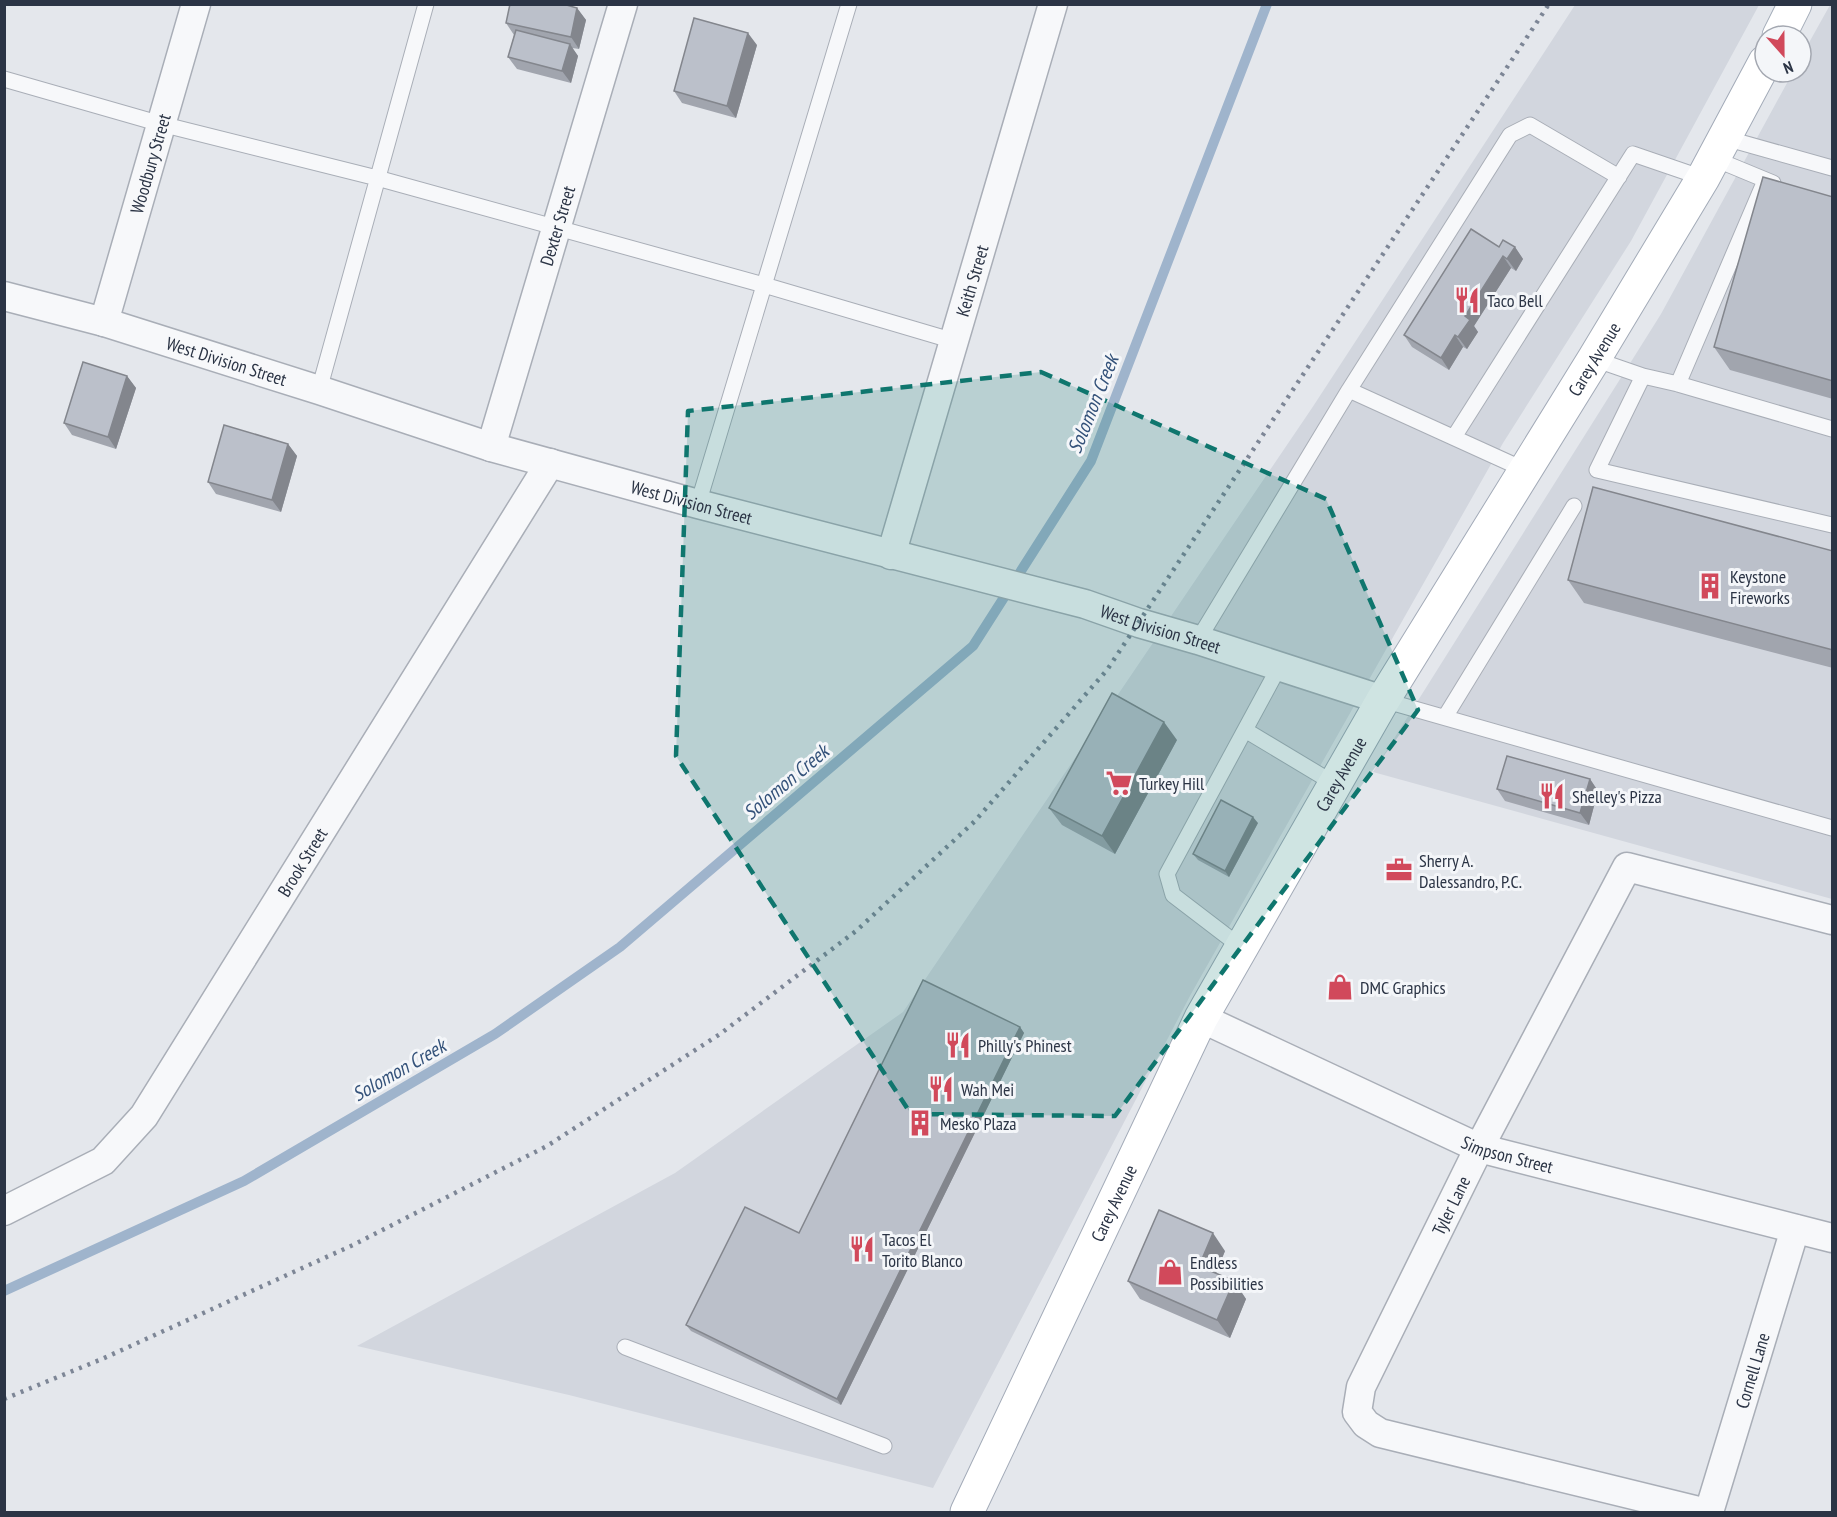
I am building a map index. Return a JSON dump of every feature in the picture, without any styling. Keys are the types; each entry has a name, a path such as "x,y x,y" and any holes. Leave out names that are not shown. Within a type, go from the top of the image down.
{"main road":[{"path":"1785,24 1795,4"},
{"name":"Carey Avenue","path":"967,1512 1201,1018 1383,700 1594,359 1714,158 1753,84"}],"street":[{"name":"Woodbury Street","path":"104,322 196,4"},
{"name":"Dexter Street","path":"491,447 623,4"},
{"name":"Keith Street","path":"891,555 1053,4"},
{"name":"West Division Street","path":"4,296 104,322 491,447 698,504 1085,604 1383,700"},
{"name":"Brook Street","path":"4,1211 103,1161 144,1116 550,463"},
{"name":"Tyler Lane","path":"1703,1512 1380,1433 1366,1424 1358,1412 1362,1388 1479,1148 1627,867 1833,920"},
{"name":"Simpson Street","path":"1201,1018 1479,1148 1833,1238"},
{"name":"Cornell Lane","path":"1708,1512 1795,1228"}],"lane":[{"path":"319,390 426,4"},
{"path":"698,504 849,4"},
{"path":"4,80 161,124 377,178 764,285 954,341"},
{"path":"1198,640 1349,390 1510,135 1530,125 1619,177"},
{"path":"1454,437 1633,154 1833,168"},
{"path":"1714,158 1765,181 1788,187"},
{"path":"1678,384 1765,181"},
{"path":"1594,359 1643,376 1833,429"},
{"path":"1643,376 1598,470 1833,525"},
{"path":"1349,390 1525,470"},
{"path":"1445,717 1574,506"},
{"path":"1241,947 1173,895 1167,874 1279,667"},
{"path":"1383,700 1833,828"},
{"path":"1245,730 1335,784"},
{"path":"625,1347 884,1446"}],"highlighted area":[{"path":"1041,372 1326,499 1418,710 1115,1116 911,1114 676,756 688,411"}],"shaded area":[{"path":"1575,5 1759,5 1631,241 1503,443 1191,994 933,1488 569,1395 357,1346 675,1173 903,1012 1312,408"},
{"path":"1832,5 1832,899 1373,772 1661,314 1786,84 1813,84 1813,35"}],"building":[{"path":"510,4 563,4 577,8 571,37 506,23"},
{"path":"694,18 748,33 727,106 674,91"},
{"path":"516,30 570,44 562,71 508,57"},
{"path":"1763,177 1833,197 1833,381 1714,347"},
{"name":"Taco Bell","path":"1471,229 1499,247 1503,240 1515,247 1507,259 1503,256 1465,316 1470,320 1458,337 1455,335 1441,358 1404,335"},
{"path":"83,362 127,376 108,437 64,423"},
{"path":"224,425 288,444 272,500 208,482"},
{"name":"Keystone Fireworks","path":"1593,487 1833,551 1833,650 1568,580"},
{"name":"Turkey Hill","path":"1112,693 1164,722 1102,836 1049,808"},
{"name":"Shelley's Pizza","path":"1507,756 1590,779 1580,813 1497,789"},
{"name":"Turkey Hill","path":"1221,800 1253,817 1225,871 1193,854"},
{"name":"Mesko Plaza","path":"923,980 1020,1027 837,1399 686,1325 745,1207 799,1233"},
{"path":"1159,1210 1213,1233 1199,1266 1234,1281 1217,1320 1128,1281"}],"waterway":[{"name":"Solomon Creek","path":"4,1291 244,1181 495,1034 620,947 973,646 1091,461 1267,4"}],"railway":[{"path":"4,1399 102,1359 353,1245 547,1146 720,1034 856,931 975,821 1107,670 1549,4"}],"place":[{"name":"Taco Bell","path":"1467,300"},
{"name":"Keystone Fireworks","path":"1710,586"},
{"name":"Turkey Hill","path":"1119,783"},
{"name":"Shelley's Pizza","path":"1552,796"},
{"name":"Sherry A. Dalessandro, P.C.","path":"1399,870"},
{"name":"DMC Graphics","path":"1340,987"},
{"name":"Philly's Phinest","path":"958,1045"},
{"name":"Wah Mei","path":"941,1089"},
{"name":"Mesko Plaza","path":"920,1123"},
{"name":"Tacos El Torito Blanco","path":"862,1249"},
{"name":"Endless Possibilities","path":"1170,1272"}]}
